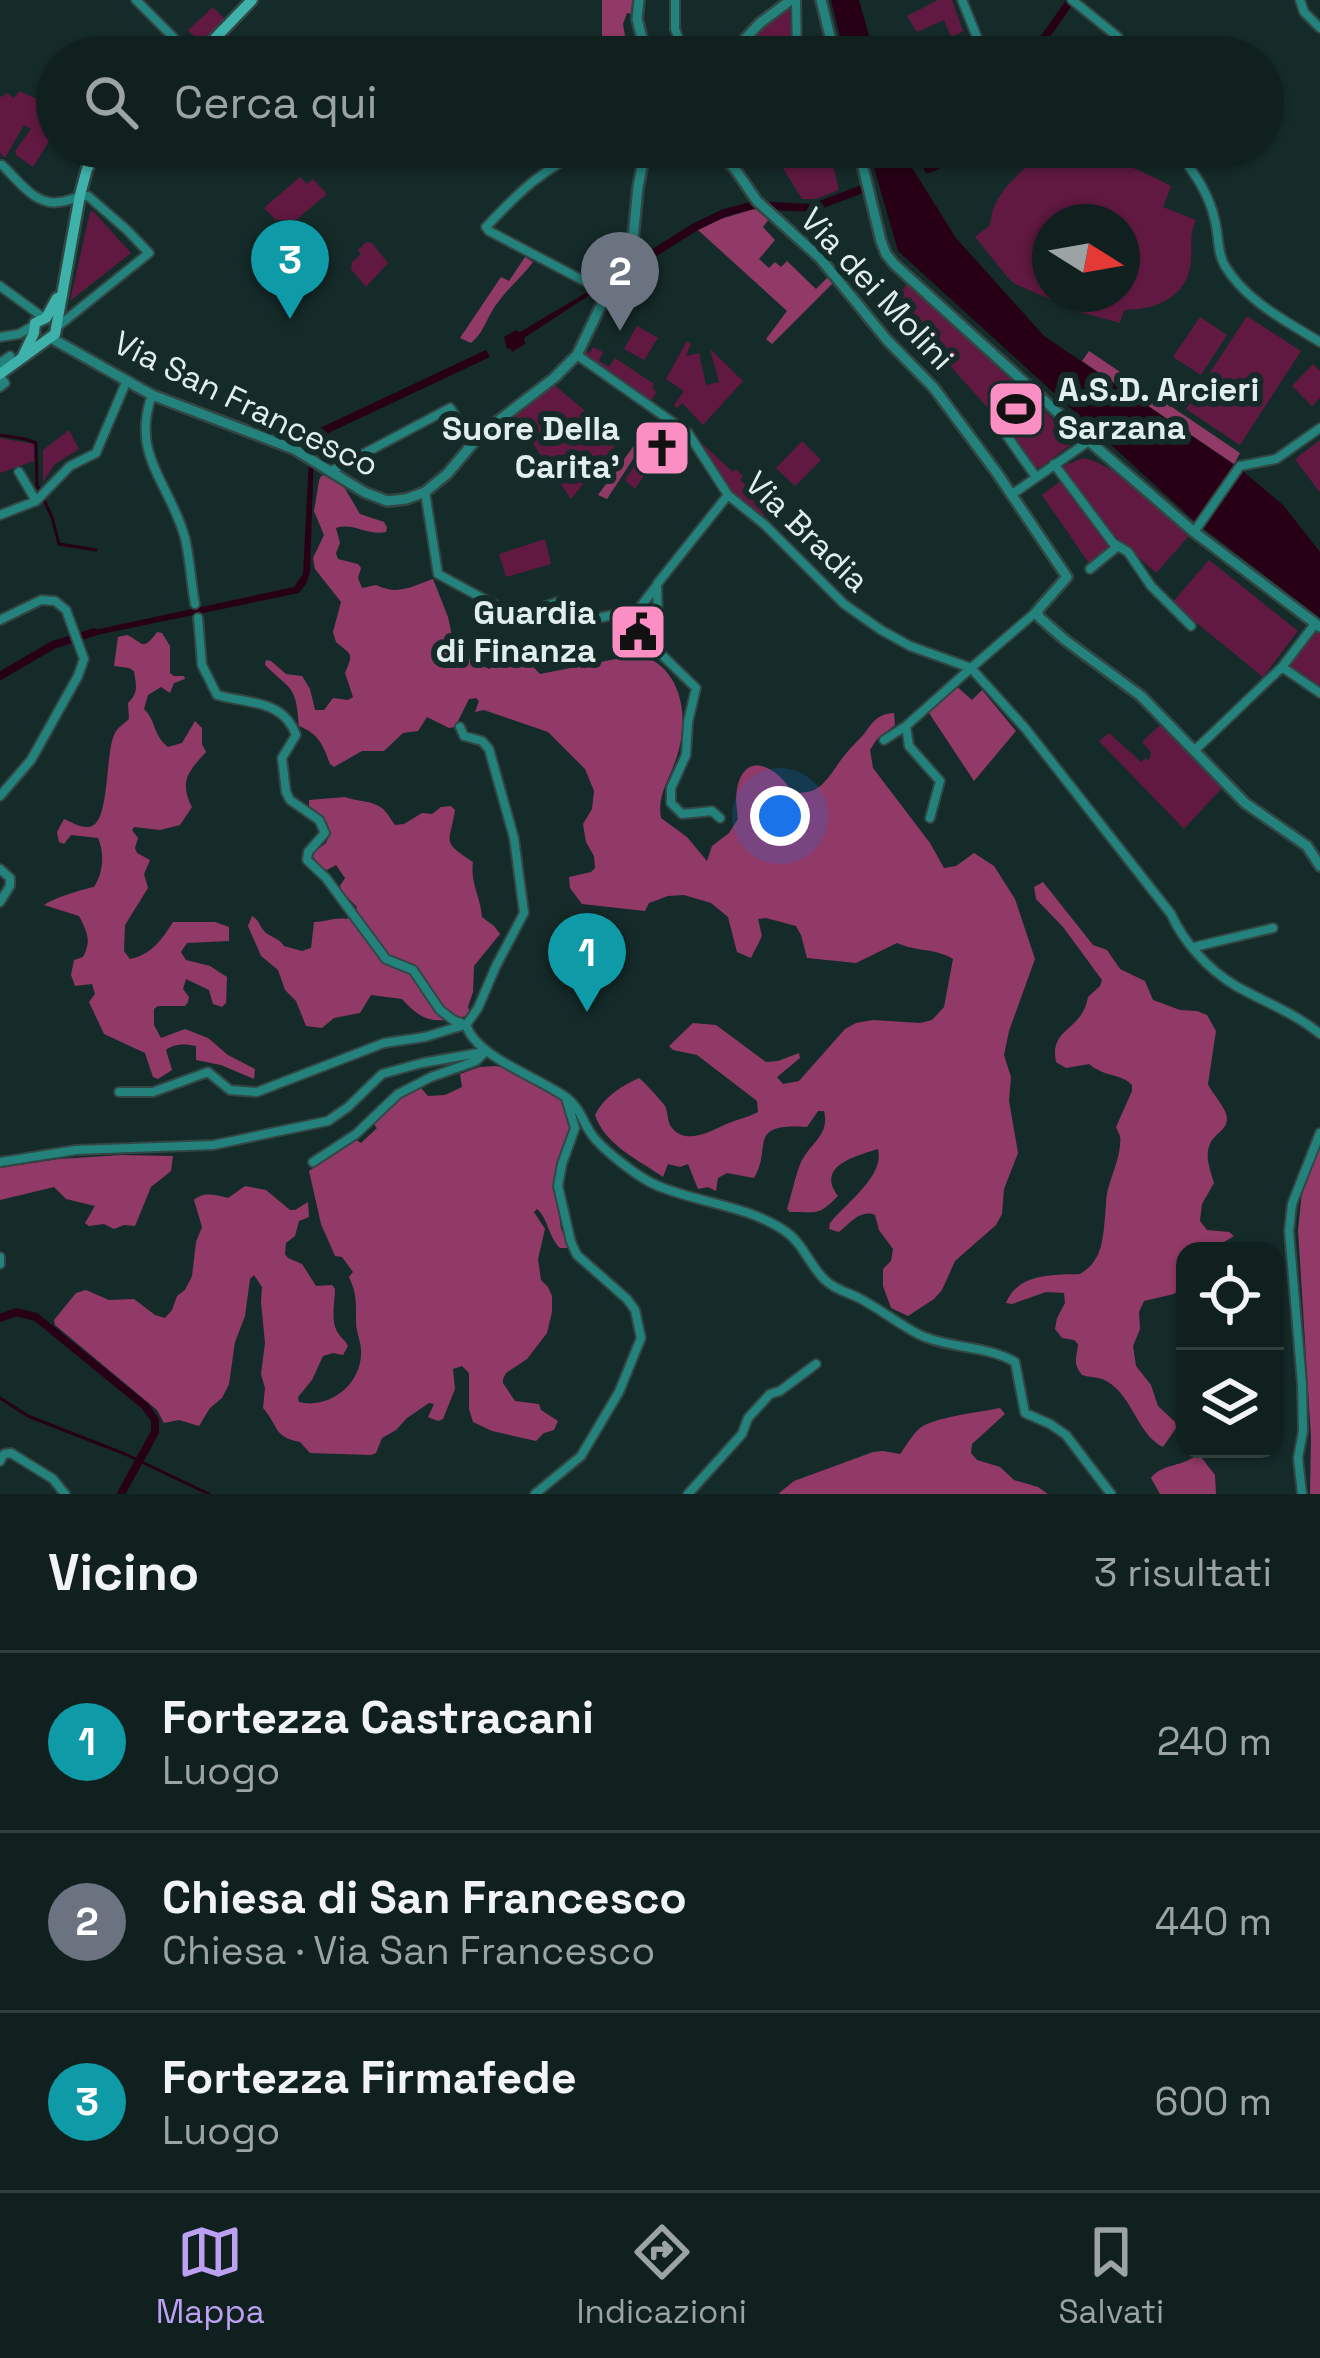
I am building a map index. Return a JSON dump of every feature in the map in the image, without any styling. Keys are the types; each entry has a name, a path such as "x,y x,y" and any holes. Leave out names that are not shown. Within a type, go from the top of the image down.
{"main road":[{"path":"217,36 252,0"},
{"path":"0,375 45,327 62,287 88,168"}],"street":[{"path":"136,0 177,36"},
{"path":"639,0 641,36"},
{"path":"675,0 678,36"},
{"path":"748,36 794,0"},
{"path":"794,0 796,36"},
{"path":"821,0 830,36"},
{"path":"962,0 977,36"},
{"path":"1300,0 1304,12 1320,28"},
{"path":"1075,2 1117,36"},
{"path":"0,337 45,327 149,253 98,202 80,195 59,202 40,201 2,165"},
{"path":"549,168 486,226 608,293"},
{"path":"642,168 633,239 577,355 495,422 425,492 438,574 515,616 561,602 568,624 638,610 728,495"},
{"name":"Via dei Molini","path":"734,168 757,201 820,258 934,388 1011,495 1066,577 1037,611"},
{"path":"863,168 881,241 894,264 1195,532 1317,626 1282,667 1194,751"},
{"path":"1190,168 1215,218 1223,264 1258,303 1320,343"},
{"path":"0,286 30,308 45,327"},
{"name":"Via San Francesco","path":"45,327 152,394 303,454 364,492 387,501 425,492"},
{"name":"Via Bradia","path":"577,355 688,433 728,495 844,604 910,646 971,668 1025,728 1171,914 1192,948 1234,985 1320,1034"},
{"path":"0,363 16,357"},
{"path":"0,375 5,383 0,387"},
{"path":"0,515 40,498 70,466 96,453 128,380"},
{"path":"152,394 144,416 144,439 184,537 195,604"},
{"path":"331,471 451,408 474,442"},
{"path":"1195,532 1240,466 1276,458 1320,428"},
{"path":"1005,433 1036,478"},
{"path":"1011,495 1089,441"},
{"path":"1054,464 1113,543 1128,552 1169,607 1191,626"},
{"path":"20,472 40,498"},
{"path":"1090,569 1118,546"},
{"path":"657,584 655,644 695,688 686,754 671,788 670,803 682,814 712,811 720,818"},
{"path":"0,620 47,600 66,610 84,659 31,760 0,796"},
{"path":"884,740 906,727 1037,611 1065,640 1141,696 1245,803 1307,846 1320,866"},
{"path":"198,617 202,665 217,695 272,705 295,728 296,735 282,758 286,793 319,820 325,833 308,852 307,860 326,878 386,959 413,970 440,1010 466,1024 485,1052 533,1076 579,1108 596,1140 653,1185 774,1225 795,1239 823,1279 923,1337 999,1353 1015,1362 1025,1413 1066,1435 1111,1494"},
{"path":"1282,667 1320,693"},
{"path":"119,1092 153,1092 208,1072 230,1090 257,1092 384,1043 466,1024 522,922 524,901 514,838 489,749 482,741 464,736 460,727"},
{"path":"906,727 909,746 940,781 930,818"},
{"path":"1307,846 1320,837"},
{"path":"0,869 10,878 0,902"},
{"path":"1192,948 1273,928"},
{"path":"0,1162 76,1150 213,1144 328,1121 382,1074 485,1052"},
{"path":"314,1162 356,1133 398,1094 476,1061 485,1052"},
{"path":"535,1494 580,1456 619,1392 640,1338 627,1300 577,1255 571,1242 559,1186 575,1128 566,1097"},
{"path":"1302,1494 1298,1458 1302,1384 1289,1231 1292,1204 1320,1133"},
{"path":"688,1494 742,1434 748,1418 770,1394 816,1364"},
{"path":"0,1461 4,1454 11,1454 53,1479 65,1494"}],"shaded area":[{"path":"602,0 633,0 632,14 627,13 623,24 625,36 602,36"},
{"path":"831,0 859,0 869,36 840,36"},
{"path":"938,0 952,0 963,31 968,29 951,36 944,20 917,32 907,16"},
{"path":"789,6 792,36 754,36"},
{"path":"213,7 227,21 212,36 194,36 188,30"},
{"path":"19,91 36,99 33,167 15,151 31,129 24,125 5,158 0,153 0,96 6,93 14,98"},
{"path":"783,168 834,168 839,190 802,199"},
{"path":"874,168 912,168 956,238 1044,336 1239,468 1283,505 1320,552 1320,618 1199,525 898,251"},
{"path":"1024,168 1132,168 1171,186 1163,207 1196,220 1189,273 1168,299 1140,308 1140,204 1032,204 1032,291 1010,280 975,237 990,225 997,201"},
{"path":"300,177 307,184 313,179 327,194 296,220 276,220 264,208"},
{"path":"757,208 769,219 763,227 775,240 759,259 769,268 787,261 816,289 830,275 834,282 772,344 766,339 787,311 698,230"},
{"path":"90,212 131,253 70,301"},
{"path":"366,242 388,263 366,287 351,269"},
{"path":"525,257 533,262 495,306 476,339 471,343 460,338 501,277 509,281"},
{"path":"907,284 1076,441 1039,468 1032,466 1006,428 935,349 930,353 905,318 899,294"},
{"path":"594,292 524,338 525,344 512,352 507,349 504,337"},
{"path":"1081,312 1123,312 1120,323"},
{"path":"1247,316 1301,351 1240,445 1186,409"},
{"path":"1200,317 1227,335 1201,375 1173,357"},
{"path":"637,326 658,338 644,360 624,349"},
{"path":"589,341 585,351 590,353 593,347 603,352 599,361 609,367 615,358 654,384 657,392 650,402 580,353"},
{"path":"687,341 691,344 686,356 699,353 706,385 719,382 710,349 743,381 703,425 682,403 677,408 674,405 684,391 666,379"},
{"path":"486,350 490,357 320,437 314,450 310,573 299,593 87,637 85,632 294,587 303,574 310,439 318,429"},
{"path":"1089,351 1240,453 1234,464 1082,361"},
{"path":"1313,364 1320,371 1320,398 1312,406 1292,386"},
{"path":"553,384 620,440 571,499 514,416"},
{"path":"649,425 654,427 607,499 598,495"},
{"path":"69,430 79,449 55,464 43,482 43,450"},
{"path":"0,438 34,444 34,461 0,473"},
{"path":"697,439 733,472 736,469 743,476 740,480 772,508 763,518 733,494"},
{"path":"1320,440 1320,493 1295,459"},
{"path":"802,441 821,460 795,486 776,468"},
{"path":"646,448 658,455 635,489 625,480"},
{"path":"1083,458 1124,479 1189,536 1156,573 1101,523 1061,467"},
{"path":"326,475 344,487 360,514 387,527 379,533 336,528 338,559 358,564 362,588 376,585 399,590 433,579 459,654 489,669 516,649 540,674 631,656 650,659 665,670 681,702 682,726 679,750 662,796 661,818 687,837 707,861 712,846 738,819 737,789 747,769 762,766 792,792 811,791 876,719 894,713 895,725 870,750 873,768 944,868 974,853 994,866 1015,899 1035,959 1004,1055 1011,1077 1009,1101 1018,1153 1004,1189 1002,1214 955,1261 934,1299 908,1316 891,1308 883,1269 893,1249 875,1215 860,1215 839,1232 829,1229 870,1179 878,1149 835,1170 832,1186 838,1196 825,1208 811,1212 787,1209 801,1162 824,1126 824,1111 818,1111 807,1127 768,1133 754,1178 727,1173 718,1178 716,1191 698,1189 688,1164 668,1164 663,1177 615,1143 595,1115 614,1093 639,1078 665,1106 670,1125 681,1135 702,1134 754,1114 757,1101 697,1055 669,1046 693,1023 716,1025 766,1062 799,1053 800,1058 777,1077 783,1084 799,1081 845,1029 856,1023 932,1020 944,1007 953,959 897,943 856,963 807,958 796,926 766,918 758,919 762,936 751,958 737,952 728,917 711,903 684,895 649,903 645,911 582,904 570,888 569,877 595,868 583,824 592,809 594,791 585,769 548,732 484,710 475,712 476,698 469,699 455,727 427,717 418,731 403,733 384,751 362,751 334,767 330,764 319,741 299,726 291,690 265,665 266,660 271,661 286,674 302,676 315,710 324,710 333,698 353,697 345,673 350,654 336,642 333,632 341,602 315,569 313,558 324,535 314,511 319,481"},
{"path":"1063,479 1112,546 1091,566 1042,495"},
{"path":"545,539 551,564 506,577 499,554"},
{"path":"1209,560 1298,631 1263,677 1172,603"},
{"path":"1315,628 1320,632 1320,690 1286,667"},
{"path":"157,632 170,646 170,673 185,679 174,683 170,693 161,687 148,695 144,709 168,747 182,743 195,721 202,728 206,752 187,777 192,807 180,825 132,830 138,838 137,853 150,860 144,874 148,888 125,925 124,951 130,959 145,954 173,922 215,922 229,927 229,941 187,943 181,952 186,960 210,966 227,977 226,1003 222,1007 213,1004 209,990 186,979 183,989 188,1002 158,1006 154,1025 161,1038 185,1029 208,1038 255,1069 254,1079 196,1060 196,1046 185,1045 166,1050 172,1070 158,1079 153,1077 145,1053 104,1034 89,1002 95,994 92,984 75,986 74,960 83,957 88,941 79,916 44,905 97,882 102,857 98,838 71,835 64,844 57,832 64,819 92,826 102,811 112,742 129,719 128,703 136,689 134,671 114,666 118,637 127,635 145,644"},
{"path":"955,685 972,700 982,690 1016,731 974,781 929,713"},
{"path":"1161,724 1222,788 1184,829 1099,741 1109,733 1141,762 1149,761 1151,752 1142,742"},
{"path":"345,797 377,805 395,825 441,807 455,810 451,845 473,862 482,917 500,934 474,966 467,1016 431,1020 402,999 371,995 360,1013 334,1018 322,1028 306,1026 278,970 261,956 248,926 252,916 284,946 302,951 311,948 314,922 347,919 355,912 357,907 341,891 345,878 336,865 327,870 313,857 330,834 309,800"},
{"path":"1043,882 1093,945 1107,950 1120,969 1145,981 1153,1000 1207,1015 1216,1031 1208,1084 1227,1119 1208,1149 1214,1183 1202,1204 1200,1221 1207,1230 1234,1236 1224,1242 1176,1242 1176,1292 1144,1301 1139,1312 1140,1329 1133,1346 1136,1366 1151,1385 1158,1406 1175,1422 1163,1447 1146,1433 1112,1385 1079,1371 1078,1344 1062,1338 1055,1329 1064,1293 1046,1292 1006,1303 1027,1281 1080,1274 1095,1259 1120,1146 1116,1127 1132,1091 1128,1081 1089,1064 1066,1068 1056,1062 1057,1042 1102,980 1036,899 1034,887"},
{"path":"495,1066 513,1069 562,1099 571,1126 555,1186 561,1229 570,1248 560,1248 537,1209 534,1212 545,1229 538,1259 541,1280 552,1296 552,1312 547,1333 503,1379 515,1401 539,1404 558,1421 554,1430 536,1441 473,1422 469,1373 462,1366 453,1369 455,1389 443,1419 428,1417 434,1404 429,1403 382,1438 376,1453 310,1453 300,1442 281,1434 263,1408 262,1287 254,1275 229,1384 199,1426 179,1420 164,1423 157,1410 55,1325 76,1293 86,1290 109,1300 134,1299 165,1318 192,1276 202,1227 194,1200 206,1195 228,1198 245,1186 266,1190 290,1210 308,1202 309,1217 299,1221 285,1254 302,1264 316,1286 335,1289 334,1323 348,1346 343,1355 323,1356 298,1397 299,1402 310,1403 332,1398 356,1374 361,1347 349,1277 353,1272 342,1257 335,1256 321,1224 309,1171 355,1139 361,1143 377,1128 372,1122 400,1095 419,1086 428,1096 445,1095 462,1087 460,1074"},
{"path":"1320,1144 1320,1494 1310,1494 1298,1230 1304,1173"},
{"path":"121,1155 173,1156 171,1171 151,1187 135,1226 89,1226 85,1223 95,1206 66,1199 54,1187 0,1200 0,1168"},
{"path":"1000,1408 1005,1414 972,1444 971,1453 1014,1480 1048,1494 778,1494 794,1481 873,1452 900,1454 919,1429 935,1421"},
{"path":"1202,1458 1215,1475 1216,1494 1160,1494 1151,1478"}],"waterway":[{"path":"1046,36 1071,0"},
{"path":"638,263 724,213 754,205 812,208 865,188"},
{"path":"0,435 36,443 37,485 59,544 96,550"},
{"path":"0,676 53,645 94,632"},
{"path":"0,1318 16,1312 36,1317 145,1406 155,1420 155,1432 121,1494"},
{"path":"0,1398 28,1416 209,1494"}],"place":[{"name":"Fortezza Firmafede","path":"290,319"},
{"name":"Chiesa di San Francesco","path":"620,331"},
{"name":"A.S.D. Arcieri Sarzana","path":"1016,409"},
{"name":"Suore Della Carita'","path":"662,448"},
{"name":"Guardia di Finanza","path":"638,632"},
{"name":"Fortezza Castracani","path":"587,1012"}]}
